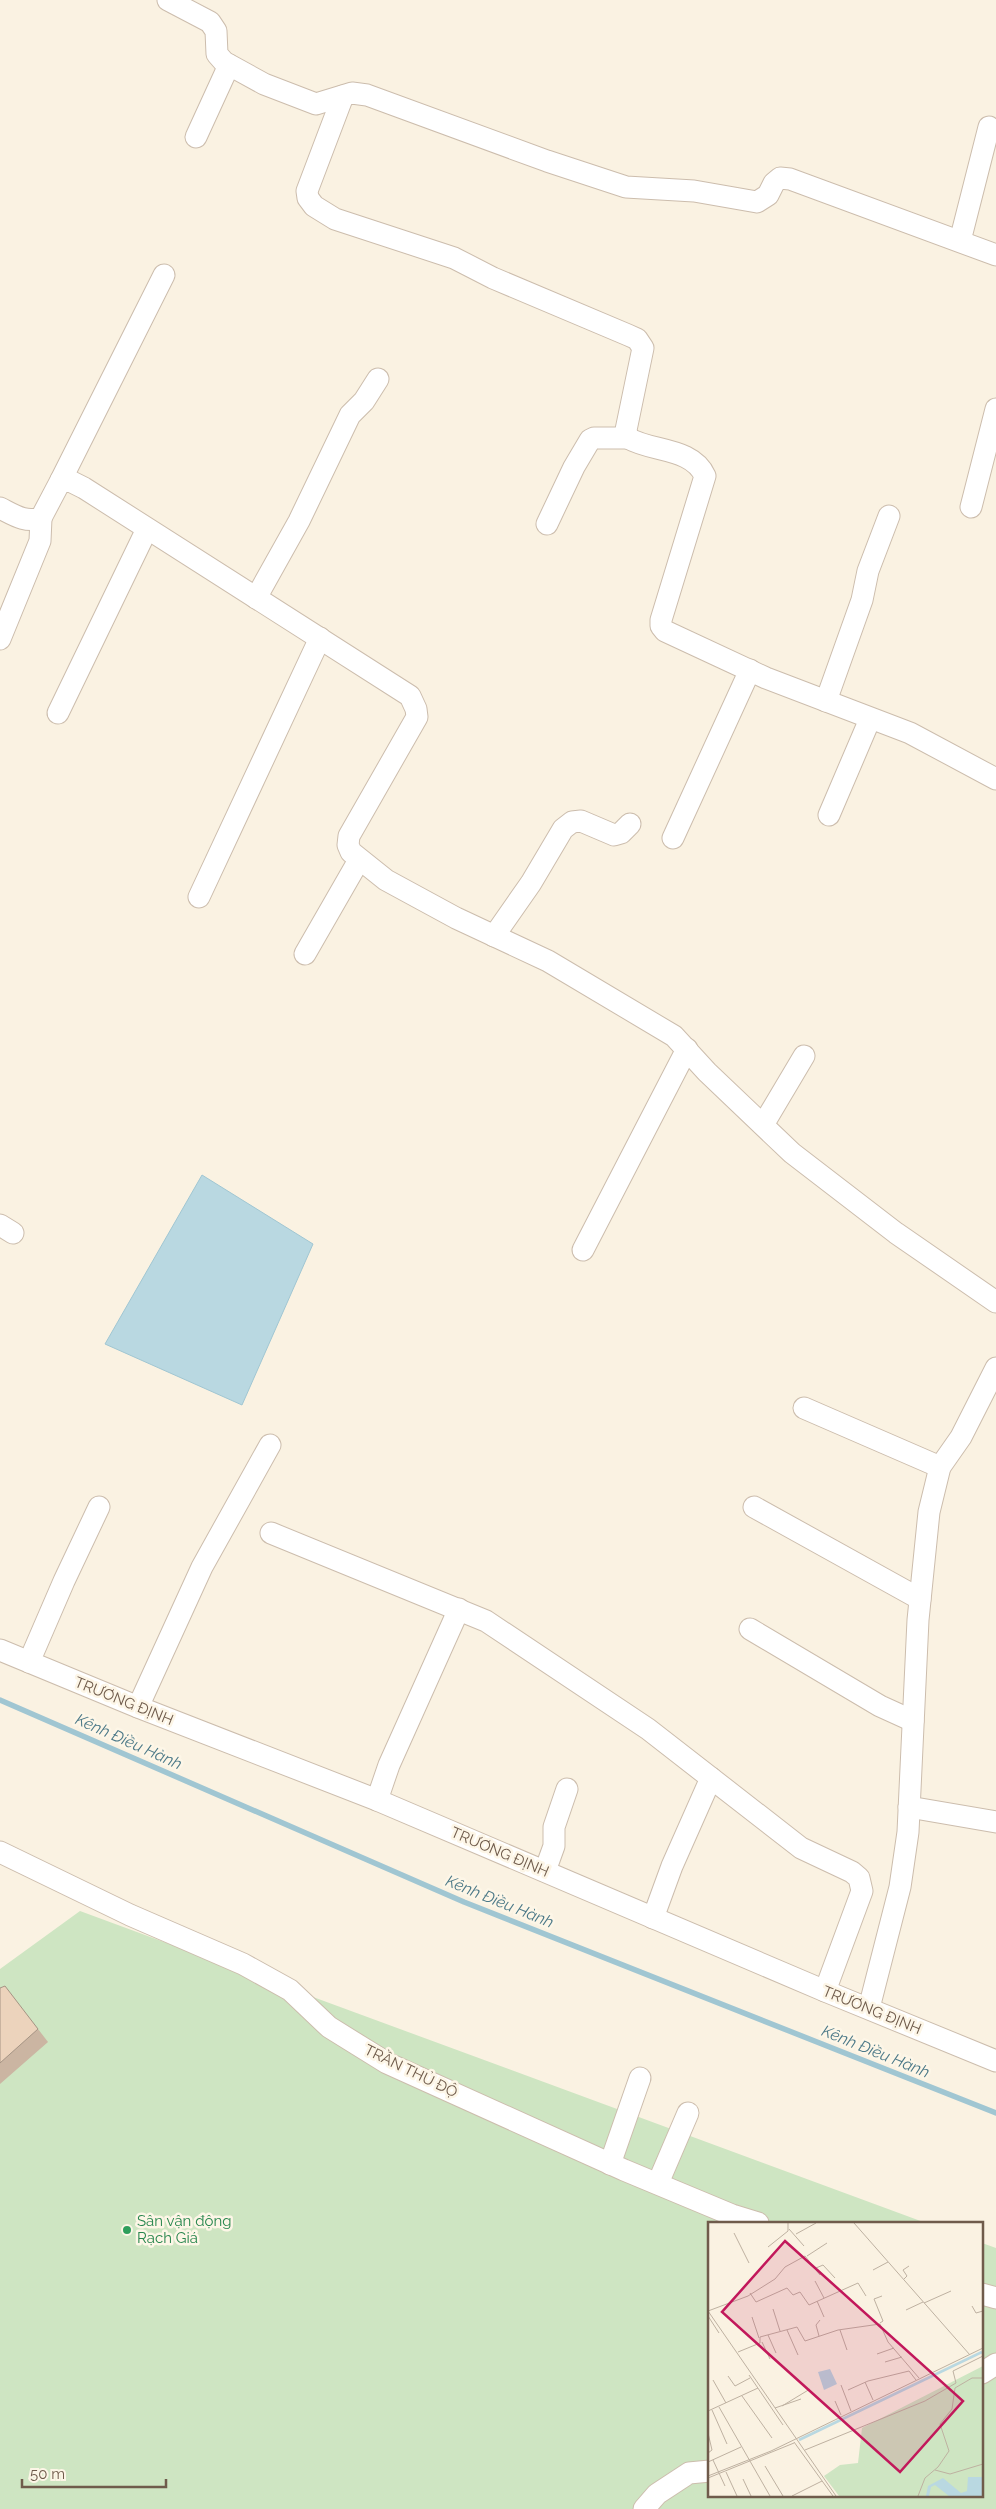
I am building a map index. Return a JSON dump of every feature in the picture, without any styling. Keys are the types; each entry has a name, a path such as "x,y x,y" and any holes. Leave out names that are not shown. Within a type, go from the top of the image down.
{"street":[{"path":"168,0 210,22 216,31 217,54 230,65 264,84 307,102 316,104 352,93 367,95 547,161 626,187 694,191 757,202 768,196 774,183 780,178 790,178 996,255"},
{"path":"196,137 230,65"},
{"path":"342,96 307,191 308,198 314,206 335,219 454,258 493,278 637,339 643,348 626,430 628,438"},
{"path":"960,242 989,128"},
{"path":"0,639 40,541 41,518 164,275"},
{"path":"256,598 299,521 350,415 364,401 378,379"},
{"path":"971,507 995,418"},
{"path":"547,524 574,466 590,440 594,438 628,438 636,443 660,447 695,462 705,476 674,573 661,626 665,631 750,670 910,734 996,779"},
{"path":"61,480 68,480 84,488 410,696 417,716 349,836 348,845 359,860 400,888 548,961 674,1036 792,1153 833,1186 996,1302"},
{"path":"0,508 23,519 32,521 41,518"},
{"path":"826,701 862,600 868,571 889,516"},
{"path":"58,713 146,529"},
{"path":"199,897 320,638"},
{"path":"673,838 750,670"},
{"path":"829,815 870,718"},
{"path":"494,936 531,882 563,829 572,822 581,821 614,835 630,824"},
{"path":"305,954 359,860"},
{"path":"583,1250 687,1050"},
{"path":"763,1125 804,1056"},
{"path":"870,2008 900,1887 909,1807 920,1599 929,1512 940,1467 961,1437 996,1368"},
{"path":"804,1408 940,1467"},
{"path":"138,1707 202,1567 270,1445"},
{"path":"30,1662 64,1581 99,1507"},
{"path":"754,1507 920,1599"},
{"path":"271,1533 494,1626 648,1730 801,1848 845,1868 859,1878 862,1891 825,1991"},
{"path":"377,1800 389,1766 459,1610"},
{"path":"750,1630 880,1706 913,1721"},
{"name":"TRƯƠNG ĐỊNH","path":"0,1650 138,1707 377,1800 825,1991 996,2061"},
{"path":"653,1918 672,1866 711,1778"},
{"path":"546,1871 554,1846 554,1827 567,1789"},
{"path":"909,1807 996,1822"},
{"name":"TRẦN THỦ ĐỘ","path":"0,1852 130,1915 243,1964 290,1990 329,2027 387,2063 610,2164 732,2215 755,2222"},
{"path":"610,2164 640,2078"},
{"path":"658,2183 688,2113"},
{"path":"984,2372 996,2364"},
{"path":"644,2509 657,2494 689,2473 708,2471"}],"green space":[{"path":"80,1911 923,2222 708,2222 708,2496 984,2496 984,2244 996,2248 996,2509 0,2509 0,1969"}],"water":[{"path":"202,1175 313,1244 242,1405 105,1344"}],"building":[{"path":"5,1986 38,2029 0,2063 0,1988"}],"waterway":[{"name":"Kênh Điều Hành","path":"0,1700 464,1902 996,2113"}],"place":[{"name":"Sân vận động Rạch Giá","path":"127,2230"}]}
